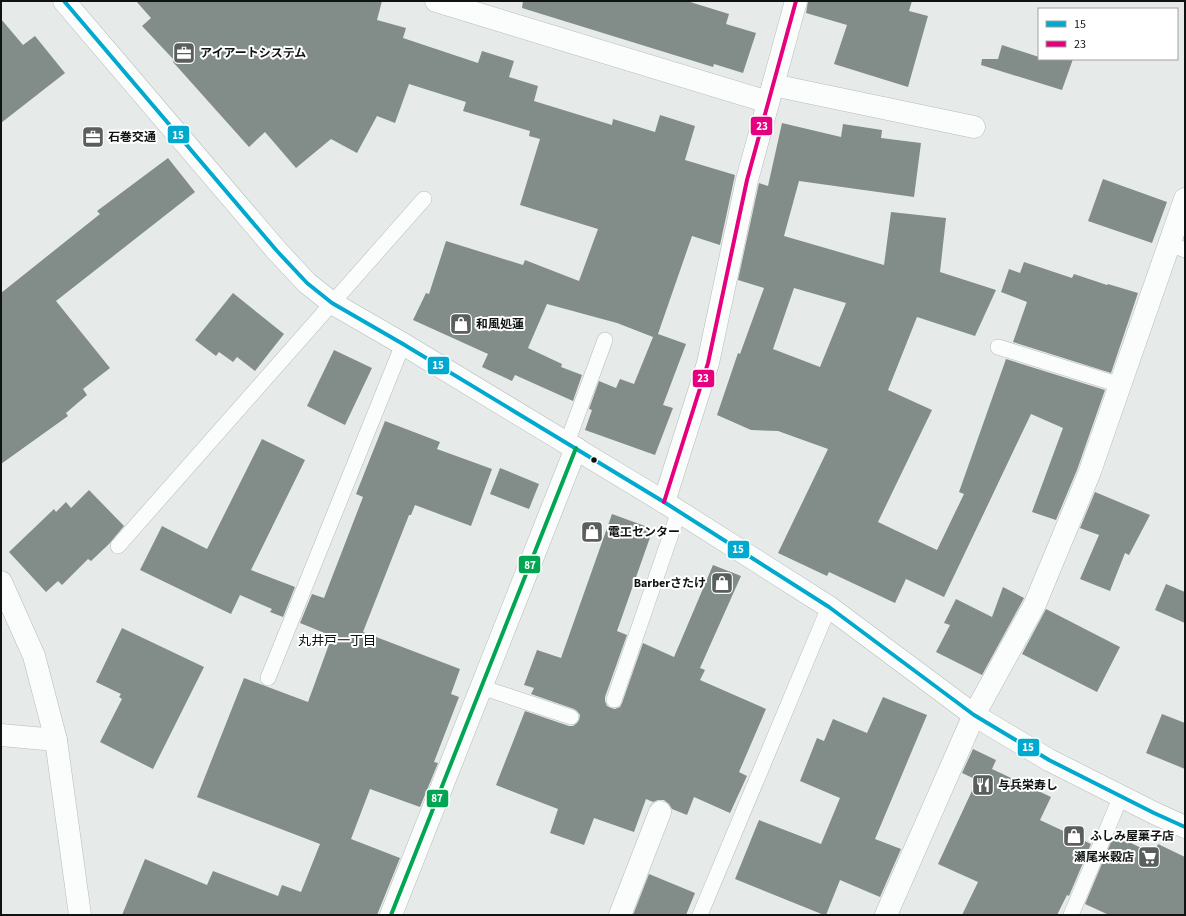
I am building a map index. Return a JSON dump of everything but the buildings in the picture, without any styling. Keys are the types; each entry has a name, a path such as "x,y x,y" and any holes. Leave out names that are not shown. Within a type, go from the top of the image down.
{"main road":[{"path":"64,1 277,251 307,283 332,303 403,344 672,507 829,607 974,715 1049,760 1185,827"},
{"path":"436,1 771,94 974,127"},
{"path":"672,507 708,363 747,180 796,1"},
{"path":"886,915 974,715 1035,604 1090,474 1120,385 1177,247 1185,199"},
{"path":"391,915 482,687 572,446"},
{"path":"1,582 34,656 56,740 80,915"},
{"path":"1,735 56,740"},
{"path":"620,915 660,812"}],"lane":[{"path":"118,546 424,198"},
{"path":"572,446 605,340"},
{"path":"268,678 403,344"},
{"path":"998,347 1120,385"},
{"path":"614,700 672,507"},
{"path":"700,915 829,607"},
{"path":"482,687 570,717"},
{"path":"1071,915 1121,796"}],"transit line":[{"name":"15","path":"64,1 277,251 307,283 332,303 403,344 664,502 829,607 974,715 1049,760 1185,827"},
{"name":"23","path":"664,502 708,363 747,180 796,1"},
{"name":"87","path":"391,915 576,448"}],"place":[{"name":"アイアートシステム","path":"184,53"},
{"name":"石巻交通","path":"93,137"},
{"name":"和風処蓮","path":"461,324"},
{"name":"電工センター","path":"592,532"},
{"name":"Barberさたけ","path":"722,583"},
{"name":"与兵栄寿し","path":"983,785"},
{"name":"ふしみ屋菓子店","path":"1074,836"},
{"name":"瀬尾米穀店","path":"1149,857"}],"district":[{"name":"丸井戸一丁目","path":"337,641"}]}
